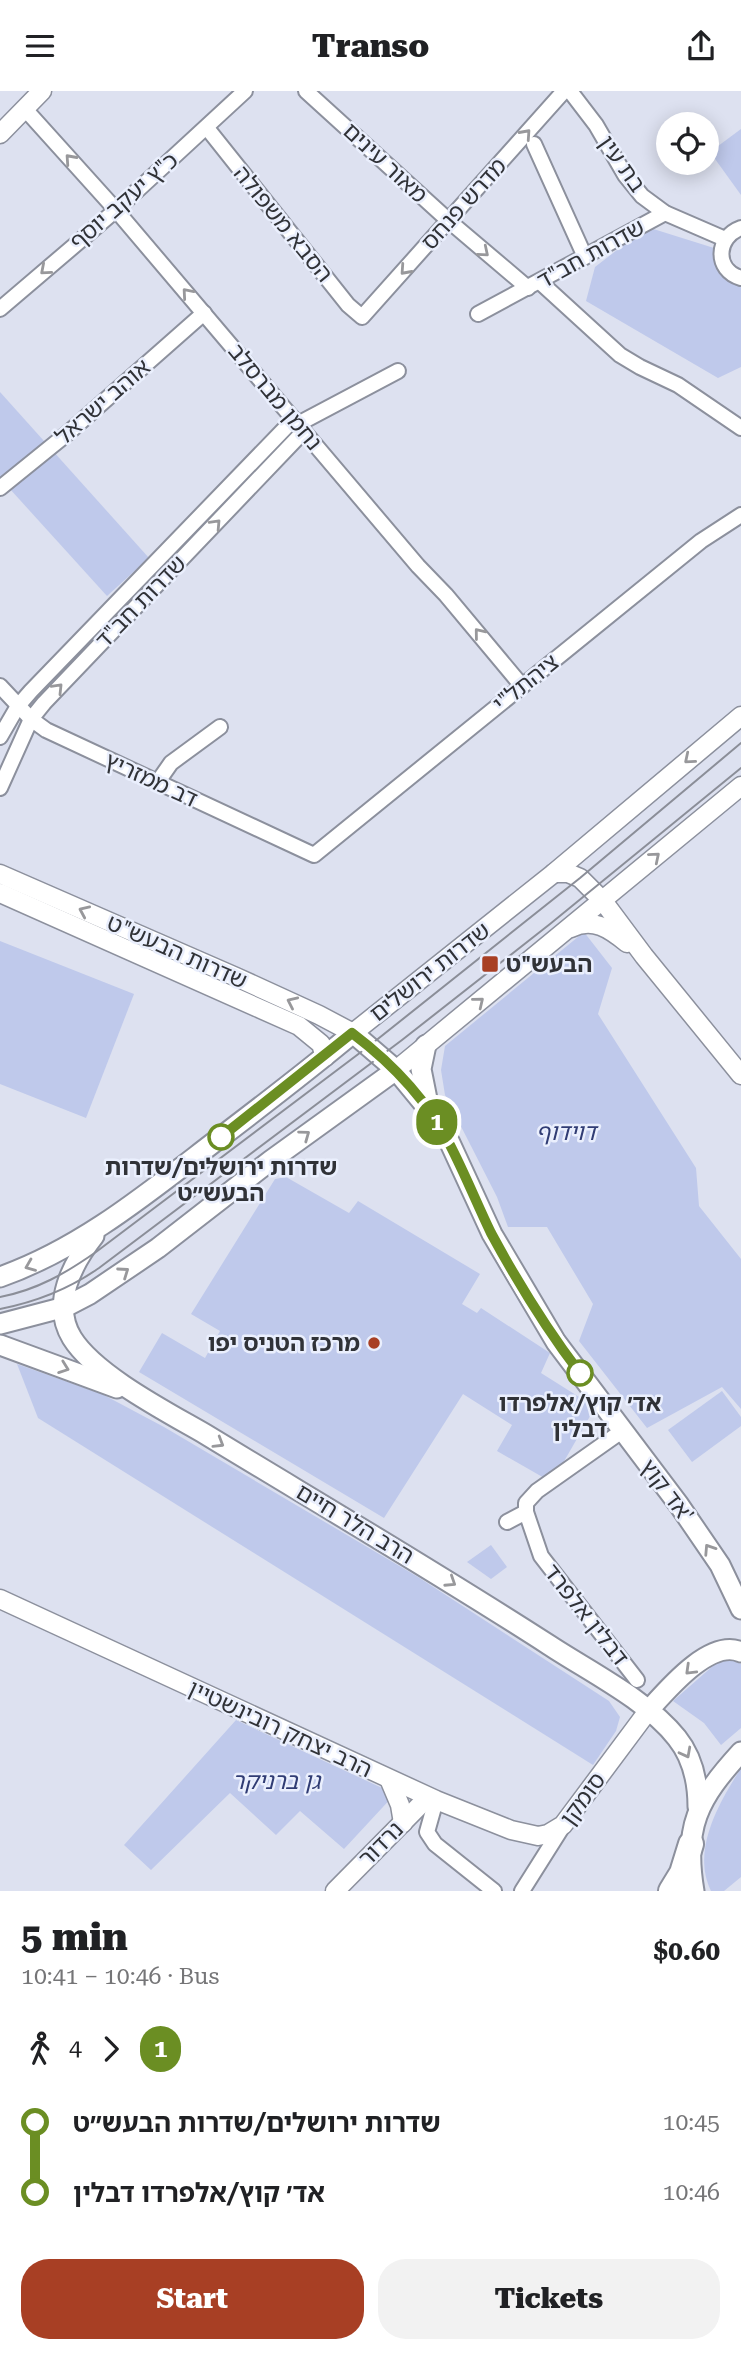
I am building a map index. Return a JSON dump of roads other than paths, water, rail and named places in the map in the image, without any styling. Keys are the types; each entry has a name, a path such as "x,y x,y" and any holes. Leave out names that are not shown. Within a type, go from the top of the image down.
{"highway":[{"path":"671,1891 682,1873 691,1844"}],"main road":[{"name":"שדרות ירושלים","path":"0,1277 51,1256 101,1227 325,1057 352,1033"},
{"name":"אד קוץ'","path":"352,1033 396,1070 433,1115 450,1143 492,1234 549,1330 700,1535 733,1588 741,1609"},
{"path":"426,1045 422,1058 422,1077 433,1115"},
{"path":"0,1324 65,1307 90,1294 121,1274 279,1154 396,1070"},
{"name":"הרב הלר חיים","path":"101,1227 85,1248 68,1278 65,1289 65,1322 79,1347 112,1376 161,1408 429,1568 648,1711 676,1735 686,1749 698,1789 698,1807"},
{"path":"0,1345 110,1385 161,1408"},
{"path":"648,1711 699,1661 710,1654 727,1648 741,1652"},
{"path":"694,1891 690,1870 691,1844 698,1807 741,1752"}],"street":[{"path":"0,134 42,91"},
{"name":"כ\"ץ יעקב יוסף","path":"0,309 116,210 245,91"},
{"name":"מאור עינים","path":"306,91 449,222 534,285 620,355 678,385 741,428"},
{"name":"מדרש פנחס","path":"362,317 564,91"},
{"name":"בת עין","path":"570,91 596,125 625,175 642,196 665,213 725,239"},
{"name":"נחמן מברסלב","path":"24,109 116,210 522,686"},
{"name":"הסבא משפולה","path":"207,128 348,305 362,317"},
{"path":"534,144 585,257"},
{"name":"שדרות חב\"ד","path":"478,314 665,213"},
{"path":"741,228 731,232 725,239 721,256 729,272 741,278"},
{"name":"אוהב ישראל","path":"0,488 68,433 204,313"},
{"name":"שדרות חב\"ד","path":"0,737 18,706 299,425 398,371"},
{"name":"שדרות חב\"ד","path":"0,788 31,719 44,703 299,425"},
{"name":"ציהתל\"י","path":"314,855 701,541 741,515"},
{"name":"דב ממזריץ","path":"0,686 31,719 46,730 314,855"},
{"name":"שדרות ירושלים","path":"352,1033 554,873 741,716"},
{"path":"157,783 171,763 220,727"},
{"path":"396,1070 741,786"},
{"path":"554,873 568,873 580,878 603,901 741,1075"},
{"name":"שדרות הבעש\"ט","path":"0,874 236,977 352,1033"},
{"name":"שדרות הבעש\"ט","path":"0,893 299,1026 321,1044 325,1057"},
{"path":"566,932 585,923 600,925 644,956"},
{"path":"507,1522 526,1512 526,1503 537,1491 622,1431"},
{"name":"דבלין אלפרד","path":"526,1512 541,1556 637,1680"},
{"name":"הרב יצחק רובינשטיין","path":"0,1599 432,1799 511,1830 538,1836 564,1825"},
{"name":"סומקן","path":"522,1891 564,1825 648,1711"},
{"path":"389,1779 400,1805 403,1823"},
{"name":"נרדור","path":"335,1891 403,1823 432,1799"},
{"name":"נרדור","path":"432,1799 428,1832 435,1844 494,1891"}],"tram line":[{"path":"0,1297 51,1280 96,1252 369,1046 580,878 741,743"},
{"path":"0,1309 52,1294 99,1268 402,1040 550,924 741,768"}],"place":[{"name":"הבעש\"ט","path":"490,964"},
{"name":"שדרות ירושלים/שדרות הבעש״ט","path":"221,1137"},
{"name":"מרכז הטניס יפו","path":"374,1343"},
{"name":"אד׳ קוץ/אלפרדו דבלין","path":"580,1373"}],"park label":[{"name":"דוידוף","path":"566,1132"},
{"name":"גן ברניקר","path":"276,1781"}]}
